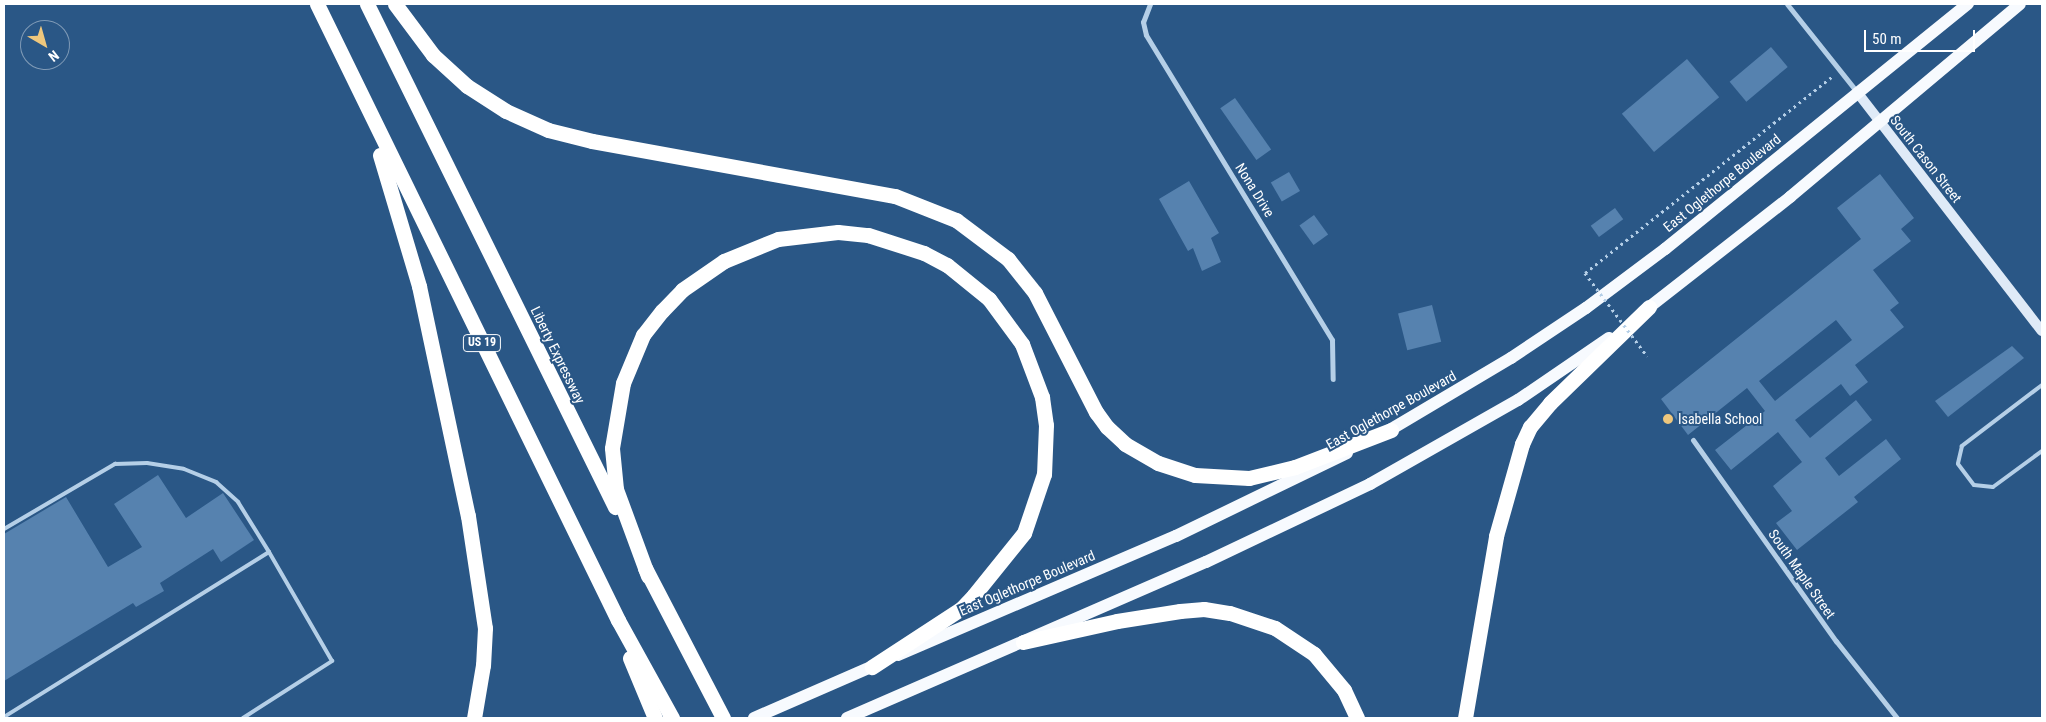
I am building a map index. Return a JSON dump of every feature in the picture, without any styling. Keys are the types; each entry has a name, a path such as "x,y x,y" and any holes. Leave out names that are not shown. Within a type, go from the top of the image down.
{"highway":[{"name":"US 19","path":"316,4 618,620 646,684"},
{"name":"Liberty Expressway","path":"367,4 648,576 694,667 723,718"},
{"path":"395,4 433,55 467,86 506,111 548,130 592,142 895,196 956,220 992,244 1036,293 1096,412 1107,427 1125,444 1158,464 1195,475 1249,478 1294,467 1390,430"},
{"path":"360,94 399,211 419,286 468,516 485,628 484,665 474,718"},
{"path":"648,576 616,489 612,448 623,383 644,335 662,311 682,290 718,265 750,248 778,239 808,234 845,233 900,243 947,265 989,299 1022,344 1042,397 1046,424 1044,474 1024,533 974,595 962,608 872,666"},
{"path":"1465,718 1496,536 1522,444 1530,427 1550,402 1650,307"},
{"path":"1023,642 1116,620 1204,609 1230,613 1275,628 1314,654 1344,690 1357,718"},
{"path":"646,684 655,718"},
{"path":"646,684 672,718"}],"main road":[{"name":"East Oglethorpe Boulevard","path":"754,718 1176,536 1390,430 1586,308 1664,249 1968,4"},
{"path":"847,718 1206,562 1378,480 1518,400 1599,346 1650,307 1881,122 2020,4"}],"street":[{"name":"Nona Drive","path":"1150,4 1144,18 1146,35 1332,340 1333,379"},
{"name":"South Cason Street","path":"1787,4 1881,122 2042,332"},
{"name":"South Maple Street","path":"1693,440 1836,641 1897,718"}],"lane":[{"path":"2042,385 1962,446 1958,464 1974,485 1993,487 2042,450"},
{"path":"4,529 115,464 146,463 184,469 216,482 238,502 332,661 243,718"},
{"path":"4,717 269,552"}],"path":[{"path":"1648,356 1585,273 1840,71"}],"building":[{"path":"1771,47 1788,67 1746,102 1730,82"},
{"path":"1687,59 1719,97 1654,152 1622,114"},
{"path":"1235,98 1271,150 1256,160 1220,108"},
{"path":"1289,172 1300,191 1282,202 1271,182"},
{"path":"1880,174 1914,218 1901,229 1911,241 1873,270 1899,303 1890,310 1904,327 1855,365 1868,382 1850,396 1841,384 1795,420 1810,438 1856,400 1872,420 1825,458 1839,476 1886,439 1901,459 1854,497 1858,502 1797,550 1776,523 1792,511 1773,486 1802,462 1778,432 1731,470 1715,450 1765,411 1747,388 1688,435 1661,399 1861,239 1837,208","holes":["1836,320 1852,340 1775,401 1759,381"]},
{"path":"1189,181 1219,233 1211,238 1221,262 1202,271 1193,248 1188,251 1159,199"},
{"path":"1615,208 1623,219 1599,237 1591,226"},
{"path":"1314,215 1328,234 1314,245 1299,226"},
{"path":"1432,305 1441,342 1407,350 1398,313"},
{"path":"2012,346 2024,358 1948,417 1935,401"},
{"path":"158,475 186,518 223,493 254,540 221,562 213,549 160,583 164,591 136,607 133,603 4,681 4,534 66,497 108,567 142,547 114,504"}],"place":[{"name":"Isabella School","path":"1668,419"}]}
